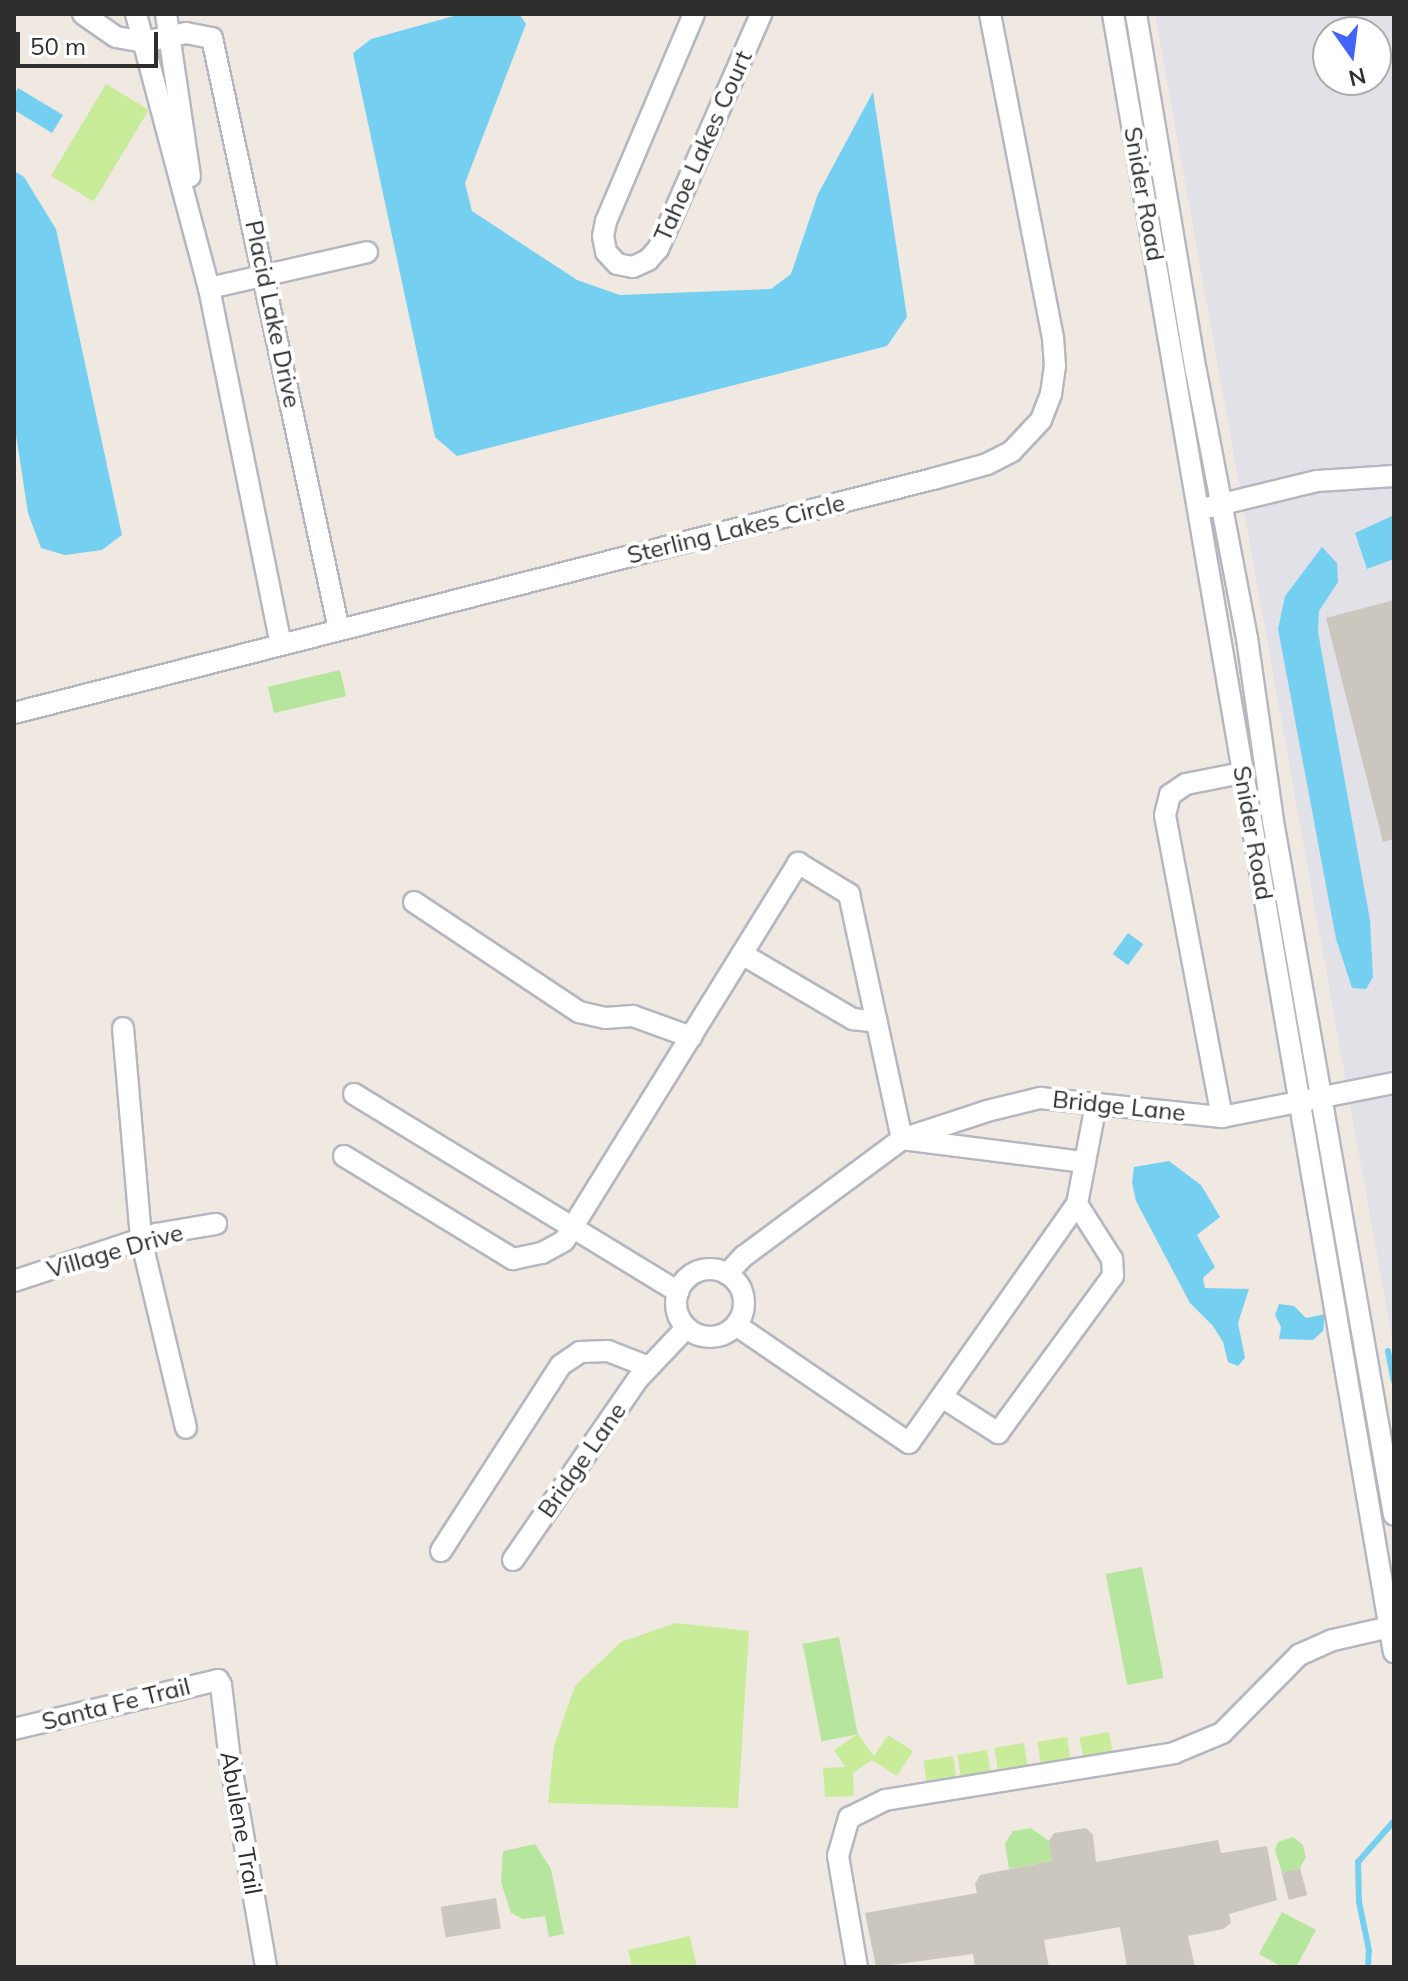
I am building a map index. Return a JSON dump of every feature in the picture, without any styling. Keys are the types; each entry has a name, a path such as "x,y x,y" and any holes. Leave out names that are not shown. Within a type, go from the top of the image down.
{"street":[{"path":"83,14 116,37 143,42"},
{"path":"136,14 209,288 281,645"},
{"path":"166,14 172,37 201,256"},
{"name":"Tahoe Lakes Court","path":"694,14 606,221 603,236 606,252 617,264 633,267 648,260 658,249 761,14"},
{"name":"Sterling Lakes Circle","path":"14,713 933,479 987,464 1023,442 1041,420 1051,394 1055,366 1053,338 990,14"},
{"name":"Snider Road","path":"1113,14 1392,1626 1394,1652"},
{"name":"Snider Road","path":"1136,14 1247,638 1273,821 1394,1515"},
{"name":"Placid Lake Drive","path":"143,42 200,33 212,38 339,630"},
{"path":"209,288 367,252"},
{"path":"1198,508 1317,481 1394,476"},
{"path":"1222,1117 1165,815 1170,795 1186,784 1242,773"},
{"path":"344,1156 513,1259 564,1241 798,863 849,894 902,1139 1085,1162"},
{"path":"414,902 579,1012 605,1018 633,1016 691,1037"},
{"path":"742,954 853,1019 877,1022"},
{"path":"123,1028 141,1239 186,1428"},
{"name":"Bridge Lane","path":"727,1274 744,1256 902,1139 987,1111 1040,1098 1222,1117 1394,1083"},
{"path":"354,1094 678,1292"},
{"path":"736,1325 909,1443 1077,1204 1096,1104"},
{"path":"942,1397 998,1433 1113,1276 1112,1259 1077,1204"},
{"name":"Village Drive","path":"14,1281 141,1239 216,1224"},
{"path":"716,1270 727,1274 736,1281 743,1298 743,1310 736,1325 715,1337 703,1336 686,1328 677,1312 678,1292 697,1272 716,1270"},
{"name":"Bridge Lane","path":"513,1560 649,1367 686,1328"},
{"path":"441,1551 561,1365 580,1352 608,1351 649,1367"},
{"path":"857,1967 838,1856 849,1818 885,1800 1174,1753 1222,1733 1299,1655 1333,1640 1392,1626"},
{"name":"Santa Fe Trail","path":"14,1729 218,1680"},
{"name":"Abulene Trail","path":"218,1680 266,1967"}],"shaded area":[{"path":"1155,14 1394,14 1394,1350"}],"green space":[{"path":"106,84 149,110 94,201 51,176"},
{"path":"340,670 346,696 274,713 268,687"},
{"path":"1142,1567 1164,1678 1127,1685 1106,1574"},
{"path":"676,1623 749,1631 738,1808 548,1803 554,1746 575,1686 621,1642"},
{"path":"839,1637 858,1734 822,1741 803,1644"},
{"path":"1109,1732 1114,1761 1084,1766 1079,1737"},
{"path":"858,1734 874,1756 888,1735 913,1751 897,1776 872,1760 853,1773 854,1796 825,1797 823,1768 845,1767 834,1750"},
{"path":"1067,1737 1072,1767 1042,1771 1037,1742"},
{"path":"1024,1743 1029,1773 999,1777 994,1748"},
{"path":"987,1750 992,1780 962,1784 957,1755"},
{"path":"953,1756 958,1786 928,1790 923,1761"},
{"path":"1031,1828 1049,1841 1052,1861 1009,1869 1005,1843 1013,1831"},
{"path":"1293,1837 1303,1845 1306,1857 1300,1868 1282,1873 1275,1850 1278,1842"},
{"path":"535,1844 551,1869 564,1934 549,1937 545,1916 523,1919 511,1913 501,1882 503,1851"},
{"path":"1282,1912 1316,1930 1296,1967 1282,1967 1259,1954"},
{"path":"690,1936 697,1967 632,1967 628,1950"}],"water":[{"path":"461,14 519,14 526,24 465,183 472,211 577,280 620,295 771,289 791,274 818,194 873,92 907,317 887,346 457,456 435,437 353,53 371,39"},
{"path":"18,88 63,115 52,133 14,110 14,95"},
{"path":"14,171 24,177 56,229 122,535 102,550 65,555 41,548 28,513 14,422"},
{"path":"1394,515 1394,559 1367,569 1355,533"},
{"path":"1322,547 1337,563 1338,582 1319,611 1318,632 1370,920 1373,977 1366,989 1352,988 1336,939 1278,629 1285,596"},
{"path":"1128,933 1143,944 1128,965 1113,954"},
{"path":"1169,1161 1201,1185 1220,1217 1197,1235 1215,1267 1203,1278 1205,1288 1249,1289 1238,1323 1245,1358 1238,1366 1228,1362 1223,1342 1213,1326 1190,1303 1136,1201 1132,1183 1134,1167"},
{"path":"1279,1304 1294,1306 1306,1318 1325,1314 1323,1331 1313,1340 1279,1339 1281,1327 1275,1315"}],"building":[{"path":"1394,600 1394,839 1383,842 1326,618"},
{"path":"1086,1828 1093,1835 1096,1862 1218,1840 1221,1853 1267,1846 1277,1900 1229,1914 1231,1923 1223,1929 1188,1936 1195,1967 1127,1967 1120,1927 1044,1940 1049,1967 975,1967 973,1954 876,1967 865,1913 977,1893 975,1884 980,1875 1052,1861 1049,1841 1054,1833"},
{"path":"1300,1868 1307,1895 1289,1900 1282,1873"},
{"path":"496,1898 501,1929 446,1937 441,1907"}],"waterway":[{"path":"1388,1351 1394,1381"},
{"path":"1368,1967 1369,1950 1359,1902 1358,1862 1394,1821"}]}
